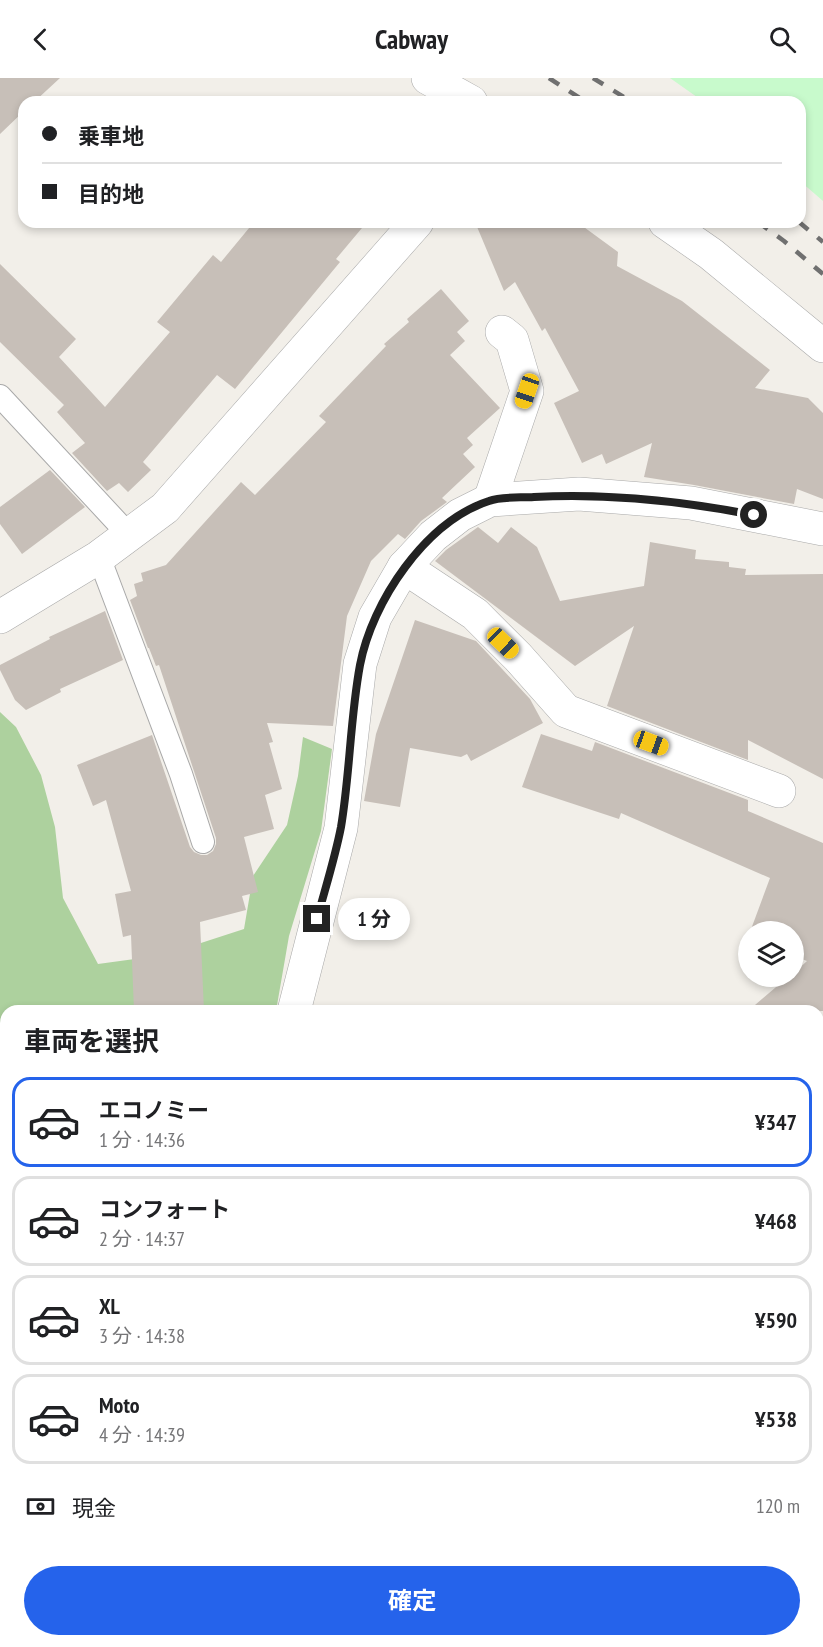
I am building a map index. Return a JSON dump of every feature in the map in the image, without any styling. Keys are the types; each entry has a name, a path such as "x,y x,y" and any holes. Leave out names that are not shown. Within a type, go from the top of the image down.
{"street":[{"path":"428,78 460,96"},
{"path":"2,611 99,557 165,508 412,228"},
{"path":"674,228 711,254 823,346"},
{"path":"490,500 527,391 512,340 502,332"},
{"path":"296,1005 341,828 360,664 375,617 404,567 433,536 460,515 490,500 579,494 691,503 823,529"},
{"path":"404,567 475,614 518,657 566,711 779,791"}],"lane":[{"path":"0,396 129,535"},
{"path":"99,557 181,774 203,842"}],"green space":[{"path":"670,78 823,78 823,201 806,186 806,96 696,96"},
{"path":"0,712 16,727 41,775 55,827 63,898 98,964 164,955 244,929 253,876 287,825 298,776 303,737 332,749 321,831 289,936 277,1005 0,1005"}],"building":[{"path":"0,78 60,78 40,96 18,96 18,117 0,134"},
{"path":"249,228 362,228 336,259 340,262 235,389 217,375 143,462 151,470 128,492 119,483 107,491 72,453 85,443 57,412 64,405 0,342 0,264 76,339 59,357 105,407 170,332 157,322 213,255 221,262"},
{"path":"478,228 585,228 618,252 617,266 682,301 770,370 755,388 808,398 823,413 823,499 797,489 794,504 644,477 652,443 606,464 602,454 582,463 554,403 579,391 545,328 542,331 515,282 504,291"},
{"path":"441,289 469,321 457,332 465,341 450,355 500,408 467,438 473,445 463,454 475,467 442,498 447,502 421,521 405,539 398,534 371,561 347,616 333,726 267,723 273,742 269,743 282,789 265,795 274,829 244,837 258,892 242,896 246,910 200,922 204,1005 134,1005 131,935 123,937 115,894 131,891 106,800 93,806 77,765 152,735 190,847 194,852 207,855 213,851 216,844 216,838 159,665 156,666 130,600 137,596 134,584 143,581 141,573 166,565 241,482 255,495 326,422 319,416 386,346 384,344 409,322 407,319"},
{"path":"50,470 85,507 22,554 0,524 0,507"},
{"path":"478,527 498,543 511,527 537,547 560,601 644,586 650,542 696,550 695,559 729,562 729,567 746,569 745,575 823,574 823,779 748,740 748,760 607,706 634,626 575,666 435,561 446,550"},
{"path":"105,611 123,660 60,689 61,692 26,710 15,700 0,670 0,665 50,639 49,637"},
{"path":"415,620 476,641 530,699 543,723 471,761 467,754 461,757 410,748 400,807 364,801 376,734"},
{"path":"541,734 592,751 595,742 748,800 748,811 823,843 823,1005 755,1005 776,987 804,987 804,964 807,961 804,960 804,921 754,921 770,878 621,813 619,819 522,787"}],"railway":[{"path":"549,78 577,96"},
{"path":"593,78 622,96"},
{"path":"766,228 823,274"},
{"path":"806,228 823,242"}],"route":[{"path":"317,919 341,828 360,664 375,617 404,567 433,536 460,515 490,500 579,494 691,503 754,515"}]}
